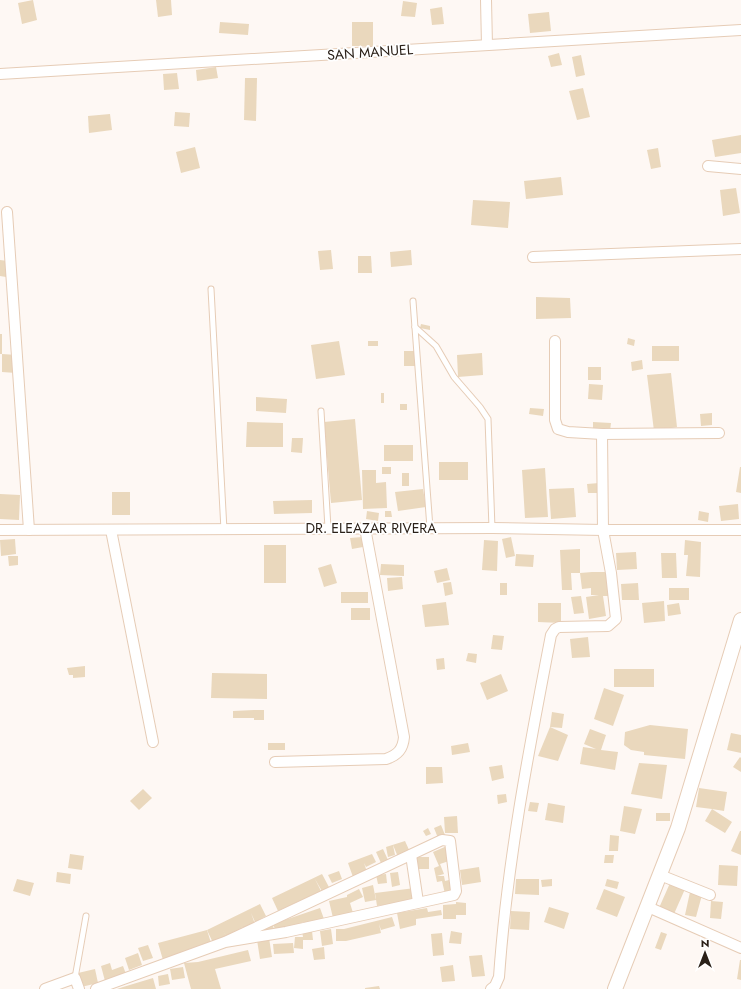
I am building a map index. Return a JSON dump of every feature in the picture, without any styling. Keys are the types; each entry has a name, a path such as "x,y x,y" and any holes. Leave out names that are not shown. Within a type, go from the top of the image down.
{"street":[{"path":"486,0 487,45"},
{"name":"SAN MANUEL","path":"0,74 741,30"},
{"path":"708,166 741,169"},
{"path":"7,212 29,530"},
{"path":"533,257 741,249"},
{"path":"555,341 556,425 562,431 602,434 718,433"},
{"path":"491,989 495,986 499,977 504,908 518,811 551,635 555,629 559,628 608,626 616,619 611,573 603,530 602,434"},
{"name":"DR. ELEAZAR RIVERA","path":"0,530 224,530 328,528 741,530"},
{"path":"276,762 386,759 394,756 403,746 404,737 365,528"},
{"path":"111,530 153,742"},
{"path":"615,989 660,875 700,757 741,620"},
{"path":"96,989 225,942 442,840 448,840 451,844 455,894 286,932 225,942"},
{"path":"411,855 418,902"},
{"path":"660,875 710,895"},
{"path":"648,907 741,948"},
{"path":"45,989 75,978 80,989"}],"lane":[{"path":"212,289 224,530"},
{"path":"413,301 430,528"},
{"path":"415,327 436,346 454,378 480,407 488,419 492,528"},
{"path":"321,411 328,528"},
{"path":"75,978 86,916"}],"building":[{"path":"33,0 37,20 22,24 18,3"},
{"path":"156,0 171,0 172,15 158,17"},
{"path":"403,1 417,3 415,17 401,16"},
{"path":"442,7 444,24 432,25 430,9"},
{"path":"549,12 551,31 530,33 528,14"},
{"path":"220,22 249,24 248,35 219,33"},
{"path":"352,22 373,22 373,46 352,46"},
{"path":"559,53 562,65 551,67 548,56"},
{"path":"581,55 585,75 576,77 572,57"},
{"path":"216,67 218,78 197,81 196,70"},
{"path":"177,73 179,89 164,90 163,74"},
{"path":"245,78 257,78 256,121 244,120"},
{"path":"583,88 590,117 577,120 569,91"},
{"path":"175,112 190,113 189,127 174,126"},
{"path":"110,114 112,130 89,133 88,116"},
{"path":"741,135 741,153 715,157 712,140"},
{"path":"195,147 200,168 181,173 176,152"},
{"path":"658,148 661,167 651,169 647,150"},
{"path":"561,177 563,195 526,199 524,181"},
{"path":"736,188 740,213 723,216 720,190"},
{"path":"473,200 510,202 508,228 471,225"},
{"path":"331,250 333,269 320,270 318,251"},
{"path":"411,250 412,265 391,267 390,252"},
{"path":"358,256 371,256 372,273 358,273"},
{"path":"0,260 8,261 6,277 0,276"},
{"path":"536,297 570,298 571,318 536,319"},
{"path":"421,324 430,326 430,330 420,328"},
{"path":"0,334 2,334 2,354 0,354"},
{"path":"628,338 635,340 634,346 627,344"},
{"path":"339,341 345,375 316,379 311,345"},
{"path":"368,341 378,341 378,346 368,346"},
{"path":"652,346 679,346 679,361 652,361"},
{"path":"404,351 416,351 416,366 404,366"},
{"path":"482,353 483,375 458,377 457,355"},
{"path":"2,354 17,355 16,373 2,372"},
{"path":"642,360 643,369 632,371 631,362"},
{"path":"588,367 601,367 601,380 588,380"},
{"path":"671,373 677,427 654,431 647,375"},
{"path":"589,384 603,385 602,400 588,399"},
{"path":"381,393 384,393 384,403 381,403"},
{"path":"256,397 287,399 286,413 256,411"},
{"path":"400,404 407,404 407,410 400,410"},
{"path":"530,408 544,409 543,416 529,414"},
{"path":"712,413 712,425 701,426 700,414"},
{"path":"355,419 362,500 331,503 324,422"},
{"path":"247,422 283,423 283,447 246,447"},
{"path":"593,422 611,423 610,431 593,430"},
{"path":"292,438 303,438 302,453 291,452"},
{"path":"384,445 413,445 413,461 384,461"},
{"path":"439,462 468,462 468,480 439,480"},
{"path":"382,467 391,467 391,474 382,474"},
{"path":"741,467 741,493 736,492"},
{"path":"545,468 548,517 525,518 522,470"},
{"path":"362,470 376,470 376,483 386,482 387,508 363,509"},
{"path":"402,473 409,473 409,486 402,486"},
{"path":"599,483 600,493 588,493 587,484"},
{"path":"574,488 576,517 551,519 549,489"},
{"path":"423,489 426,507 398,511 395,492"},
{"path":"112,492 130,492 130,515 112,515"},
{"path":"0,494 20,495 19,520 0,519"},
{"path":"312,500 312,513 274,514 273,501"},
{"path":"738,504 739,519 721,521 719,506"},
{"path":"367,511 379,513 378,521 366,519"},
{"path":"385,511 391,511 392,517 385,517"},
{"path":"699,511 709,513 708,522 698,520"},
{"path":"362,537 363,547 352,549 350,538"},
{"path":"511,537 515,556 506,558 502,539"},
{"path":"15,539 16,554 1,556 0,540"},
{"path":"484,540 498,541 497,571 482,570"},
{"path":"685,540 701,542 700,577 686,576 688,555 684,555"},
{"path":"264,545 286,545 286,583 264,583"},
{"path":"580,549 580,573 571,573 572,590 562,590 560,550"},
{"path":"636,552 637,569 617,570 616,553"},
{"path":"661,553 676,553 677,578 662,578"},
{"path":"516,554 534,555 533,567 515,566"},
{"path":"8,556 18,556 18,565 9,566"},
{"path":"331,564 337,583 324,587 318,568"},
{"path":"381,564 404,565 404,576 380,575"},
{"path":"447,568 450,580 437,583 434,571"},
{"path":"611,572 610,596 603,596 606,616 589,619 586,597 599,595 591,595 591,588 582,589 580,573"},
{"path":"402,577 403,589 388,591 387,578"},
{"path":"451,582 453,594 445,596 443,583"},
{"path":"500,583 507,583 507,595 500,595"},
{"path":"638,583 639,600 622,600 621,584"},
{"path":"669,588 689,588 689,600 669,600"},
{"path":"341,592 368,592 368,603 341,603"},
{"path":"581,596 584,613 574,614 571,597"},
{"path":"664,601 665,621 644,623 642,603"},
{"path":"446,602 449,625 425,627 422,605"},
{"path":"538,603 561,603 561,623 538,622"},
{"path":"679,603 681,614 668,616 667,605"},
{"path":"351,608 370,608 370,620 351,620"},
{"path":"493,635 504,636 502,650 491,649"},
{"path":"588,637 590,657 572,658 570,639"},
{"path":"468,653 477,654 476,663 466,661"},
{"path":"444,658 445,669 437,670 436,659"},
{"path":"85,666 85,677 73,678 73,675 69,675 67,668"},
{"path":"614,669 654,669 654,687 614,687"},
{"path":"212,673 267,674 267,699 211,698"},
{"path":"501,674 508,691 487,700 480,683"},
{"path":"604,688 624,695 613,726 594,719"},
{"path":"264,710 264,720 254,720 254,718 233,718 233,711"},
{"path":"552,712 564,714 562,728 550,727"},
{"path":"650,725 688,729 685,759 644,755 644,752 631,750 624,745 625,732"},
{"path":"550,727 568,735 558,761 538,756"},
{"path":"590,729 606,735 601,750 618,752 615,770 580,764 583,747 596,749 584,744"},
{"path":"731,733 741,735 741,753 727,750"},
{"path":"268,743 285,743 285,750 268,750"},
{"path":"468,743 470,752 452,755 451,746"},
{"path":"740,757 741,758 741,772 733,767"},
{"path":"639,763 667,765 662,799 631,794"},
{"path":"502,765 504,778 492,781 489,767"},
{"path":"426,767 442,767 443,783 426,784"},
{"path":"699,788 727,792 724,811 696,807"},
{"path":"143,789 152,798 139,810 130,801"},
{"path":"506,794 507,802 498,804 497,795"},
{"path":"530,802 539,803 537,812 528,811"},
{"path":"548,803 565,806 563,823 545,820"},
{"path":"624,806 642,809 635,834 620,831"},
{"path":"712,809 732,822 725,833 705,821"},
{"path":"656,813 670,813 670,821 656,821"},
{"path":"457,816 458,833 445,833 444,817"},
{"path":"441,825 445,835 438,838 434,828"},
{"path":"428,828 431,834 426,836 423,831"},
{"path":"741,831 741,855 731,851"},
{"path":"610,835 619,836 618,851 609,851"},
{"path":"405,841 410,852 398,857 393,845 395,855 388,857 386,847"},
{"path":"447,846 452,860 440,864 444,874 437,876 444,876 445,881 453,879 455,891 445,894 442,881 437,882 434,868 439,866 433,852"},
{"path":"383,849 388,860 381,863 376,852"},
{"path":"70,854 84,856 82,870 68,868"},
{"path":"372,854 376,862 366,867 364,863 367,872 353,877 348,863"},
{"path":"605,855 614,855 613,863 604,863"},
{"path":"415,857 429,857 429,869 415,869"},
{"path":"719,865 738,866 737,886 718,885"},
{"path":"479,867 481,882 462,885 460,870"},
{"path":"339,871 342,879 332,883 328,875"},
{"path":"57,872 71,874 70,884 56,882"},
{"path":"398,872 400,885 392,887 390,873"},
{"path":"322,874 330,889 323,893 315,879 321,891 278,911 272,898"},
{"path":"386,874 387,883 378,884 376,875"},
{"path":"17,879 34,883 30,896 13,891"},
{"path":"516,879 539,879 539,895 515,894"},
{"path":"552,879 552,886 542,887 541,880"},
{"path":"607,879 619,882 617,889 605,886"},
{"path":"670,883 685,889 674,914 659,908"},
{"path":"373,885 376,900 365,902 362,888"},
{"path":"415,888 417,900 377,906 375,893"},
{"path":"359,889 363,897 350,903 353,913 333,918 329,901 347,897 347,895"},
{"path":"604,889 625,897 617,917 596,909"},
{"path":"690,892 702,895 696,917 685,915"},
{"path":"711,901 723,902 721,919 710,918"},
{"path":"456,902 466,903 466,915 456,915 456,919 443,919 443,905 456,904"},
{"path":"260,904 266,916 255,922 251,913 255,924 243,929 243,927 226,936 222,929 227,938 214,945 207,930"},
{"path":"549,907 569,913 564,929 544,922"},
{"path":"320,908 324,919 305,924 304,922 276,932 273,924"},
{"path":"427,908 428,912 441,910 442,915 416,919 416,925 400,929 397,913"},
{"path":"511,911 530,912 529,930 510,929"},
{"path":"392,917 395,926 381,930 379,924 381,933 346,941 336,941 336,929 344,929"},
{"path":"273,924 274,932 262,935 261,927"},
{"path":"331,929 333,944 322,946 320,931"},
{"path":"207,930 212,946 198,950 197,945 198,951 163,960 158,943"},
{"path":"302,931 312,931 313,940 303,940 303,949 294,948 295,937 303,937"},
{"path":"451,931 462,933 461,944 449,943"},
{"path":"661,932 667,934 661,950 655,948"},
{"path":"442,933 444,955 433,956 431,934"},
{"path":"269,938 272,957 260,959 257,940"},
{"path":"293,943 294,953 274,954 273,944"},
{"path":"148,945 153,958 143,961 138,948"},
{"path":"324,947 325,959 314,960 312,949"},
{"path":"248,950 251,961 215,969 221,989 191,989 184,963 198,962"},
{"path":"138,953 142,965 129,970 125,958"},
{"path":"482,955 485,976 472,977 469,956"},
{"path":"741,960 741,980 737,979"},
{"path":"110,963 112,970 123,966 126,974 105,981 101,966"},
{"path":"453,965 455,981 442,982 440,967"},
{"path":"183,967 185,978 172,980 170,969"},
{"path":"95,969 98,983 81,987 78,973"},
{"path":"168,974 170,984 159,986 158,976"},
{"path":"153,978 156,989 117,989 123,987"},
{"path":"379,986 380,989 365,989 365,988"}]}
